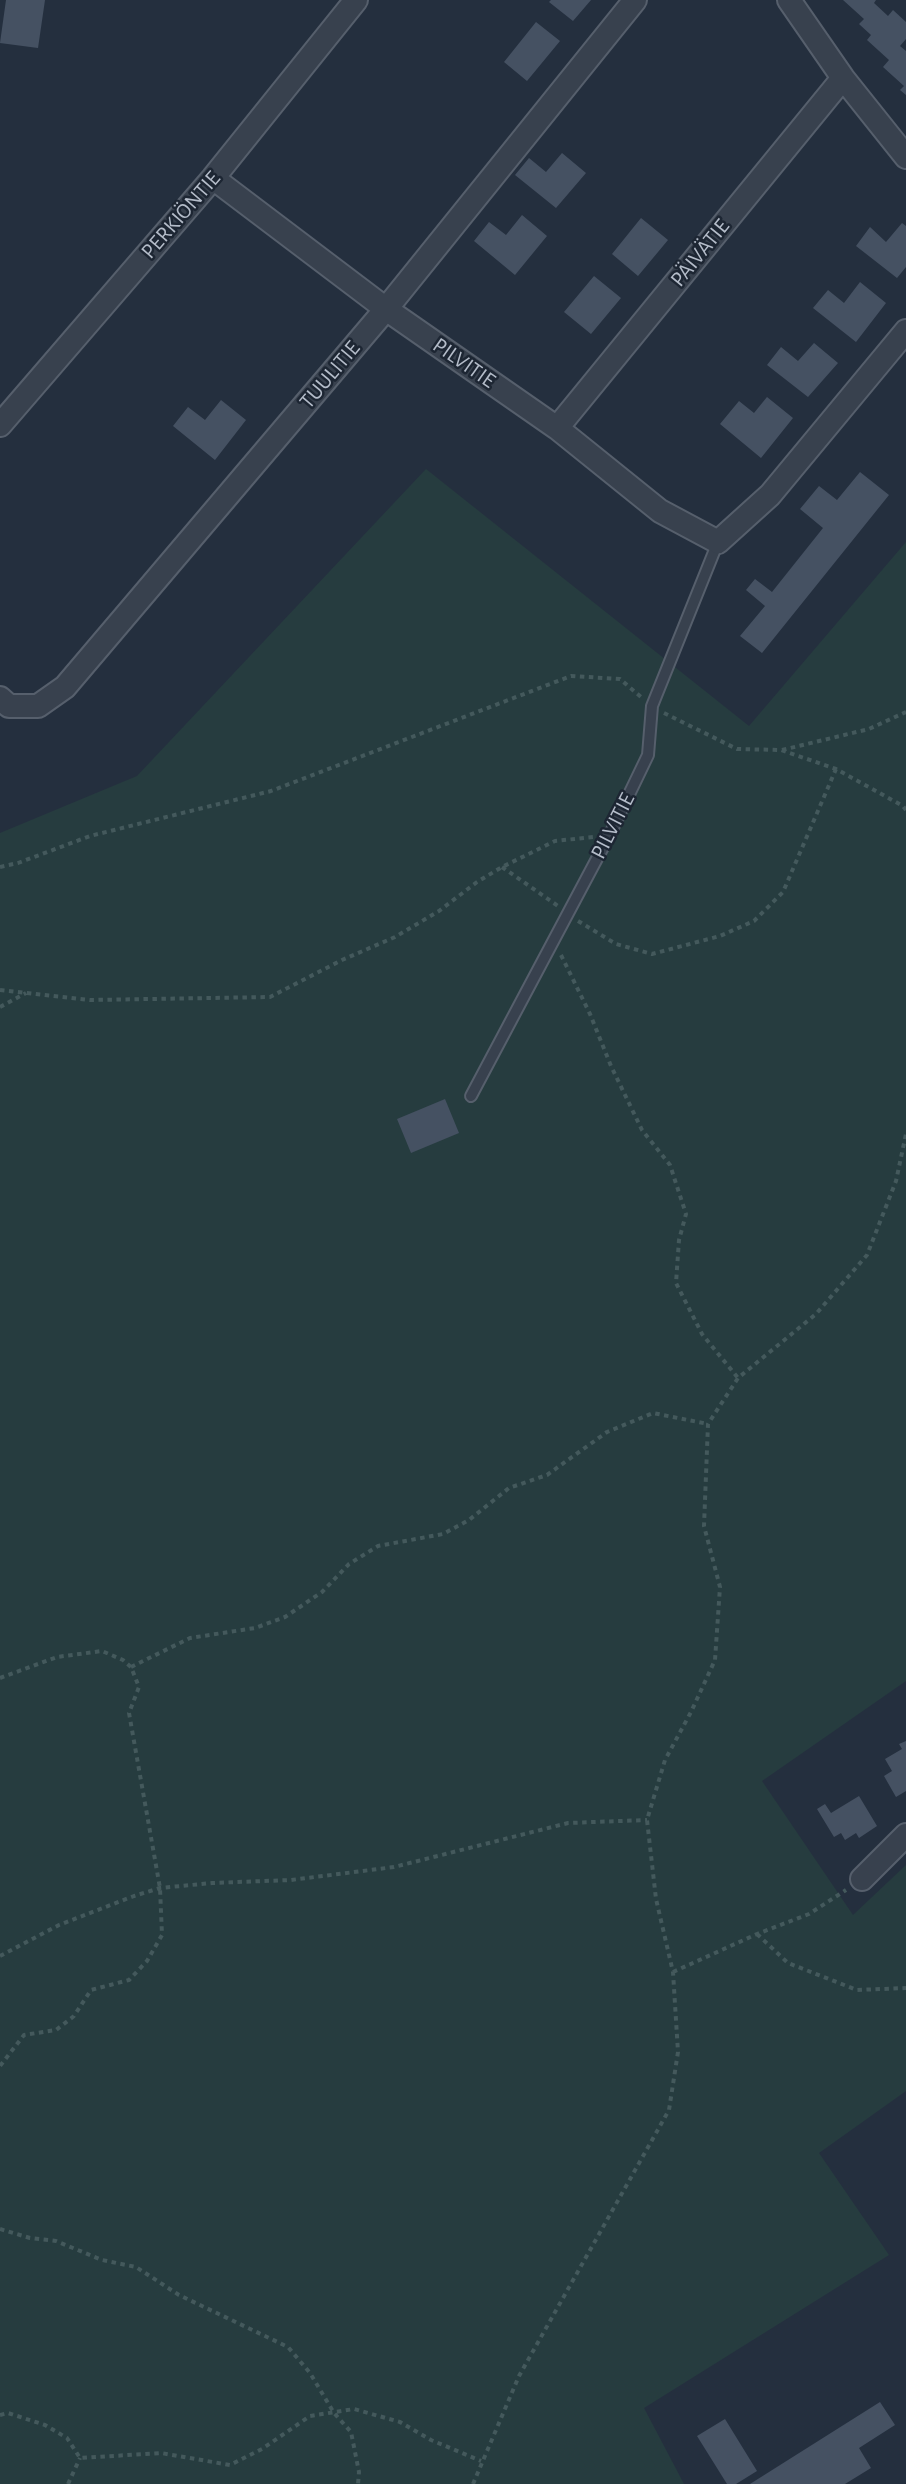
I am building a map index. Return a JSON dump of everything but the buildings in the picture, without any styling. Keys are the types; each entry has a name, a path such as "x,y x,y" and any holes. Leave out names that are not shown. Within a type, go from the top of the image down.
{"street":[{"name":"PERKIÖNTIE","path":"0,425 213,178 356,0"},
{"name":"TUULITIE","path":"0,698 9,706 38,706 66,687 386,309 635,0"},
{"path":"789,0 843,78 906,157"},
{"name":"PÄIVÄTIE","path":"557,428 843,78"},
{"name":"PILVITIE","path":"213,178 386,309 557,428 660,511 717,542 770,495 906,331"},
{"path":"862,1880 906,1835"}],"lane":[{"name":"PILVITIE","path":"471,1096 609,836 648,755 651,706 717,542"}],"path":[{"path":"0,867 18,863 90,836 271,791 571,676 620,679 651,706 737,749 781,750 869,729 906,712"},
{"path":"781,750 836,769 903,806 906,810"},
{"path":"502,867 616,944 652,954 720,936 754,921 783,892 836,769"},
{"path":"0,990 90,1000 270,997 342,960 395,937 440,911 477,882 502,867 555,841 609,836"},
{"path":"553,940 590,1014 611,1066 642,1130 670,1165 686,1214 679,1240 676,1283 702,1334 738,1378"},
{"path":"0,1007 27,993"},
{"path":"473,2484 519,2376 669,2110 678,2052 673,1972 656,1899 646,1820 665,1760 691,1712 714,1660 720,1587 704,1526 708,1424 738,1378 816,1314 867,1255 896,1181 906,1134"},
{"path":"131,1667 190,1638 255,1628 285,1617 322,1592 350,1564 378,1546 443,1534 469,1520 509,1488 547,1475 607,1432 653,1413 708,1424"},
{"path":"0,1678 57,1657 102,1651 123,1660 131,1667 139,1687 129,1713 160,1888 162,1935 147,1961 129,1980 92,1990 74,2016 56,2031 24,2035 0,2066"},
{"path":"0,1956 59,1925 160,1888 291,1880 394,1867 568,1823 646,1820"},
{"path":"673,1972 757,1934 809,1914 862,1880"},
{"path":"757,1934 788,1963 857,1990 906,1988"},
{"path":"0,2229 30,2238 56,2241 102,2260 136,2267 179,2295 230,2317 288,2347 310,2373 334,2413 351,2432 359,2472 358,2484"},
{"path":"80,2458 161,2454 230,2466 262,2450 310,2416 354,2409 400,2422 431,2440 481,2461"},
{"path":"0,2415 8,2413 45,2426 67,2438 80,2458"},
{"path":"68,2484 80,2458"}],"green space":[{"path":"426,469 749,726 906,542 906,1681 762,1781 853,1915 906,1865 906,2091 819,2153 889,2255 644,2408 684,2484 0,2484 0,833 137,776"}]}
